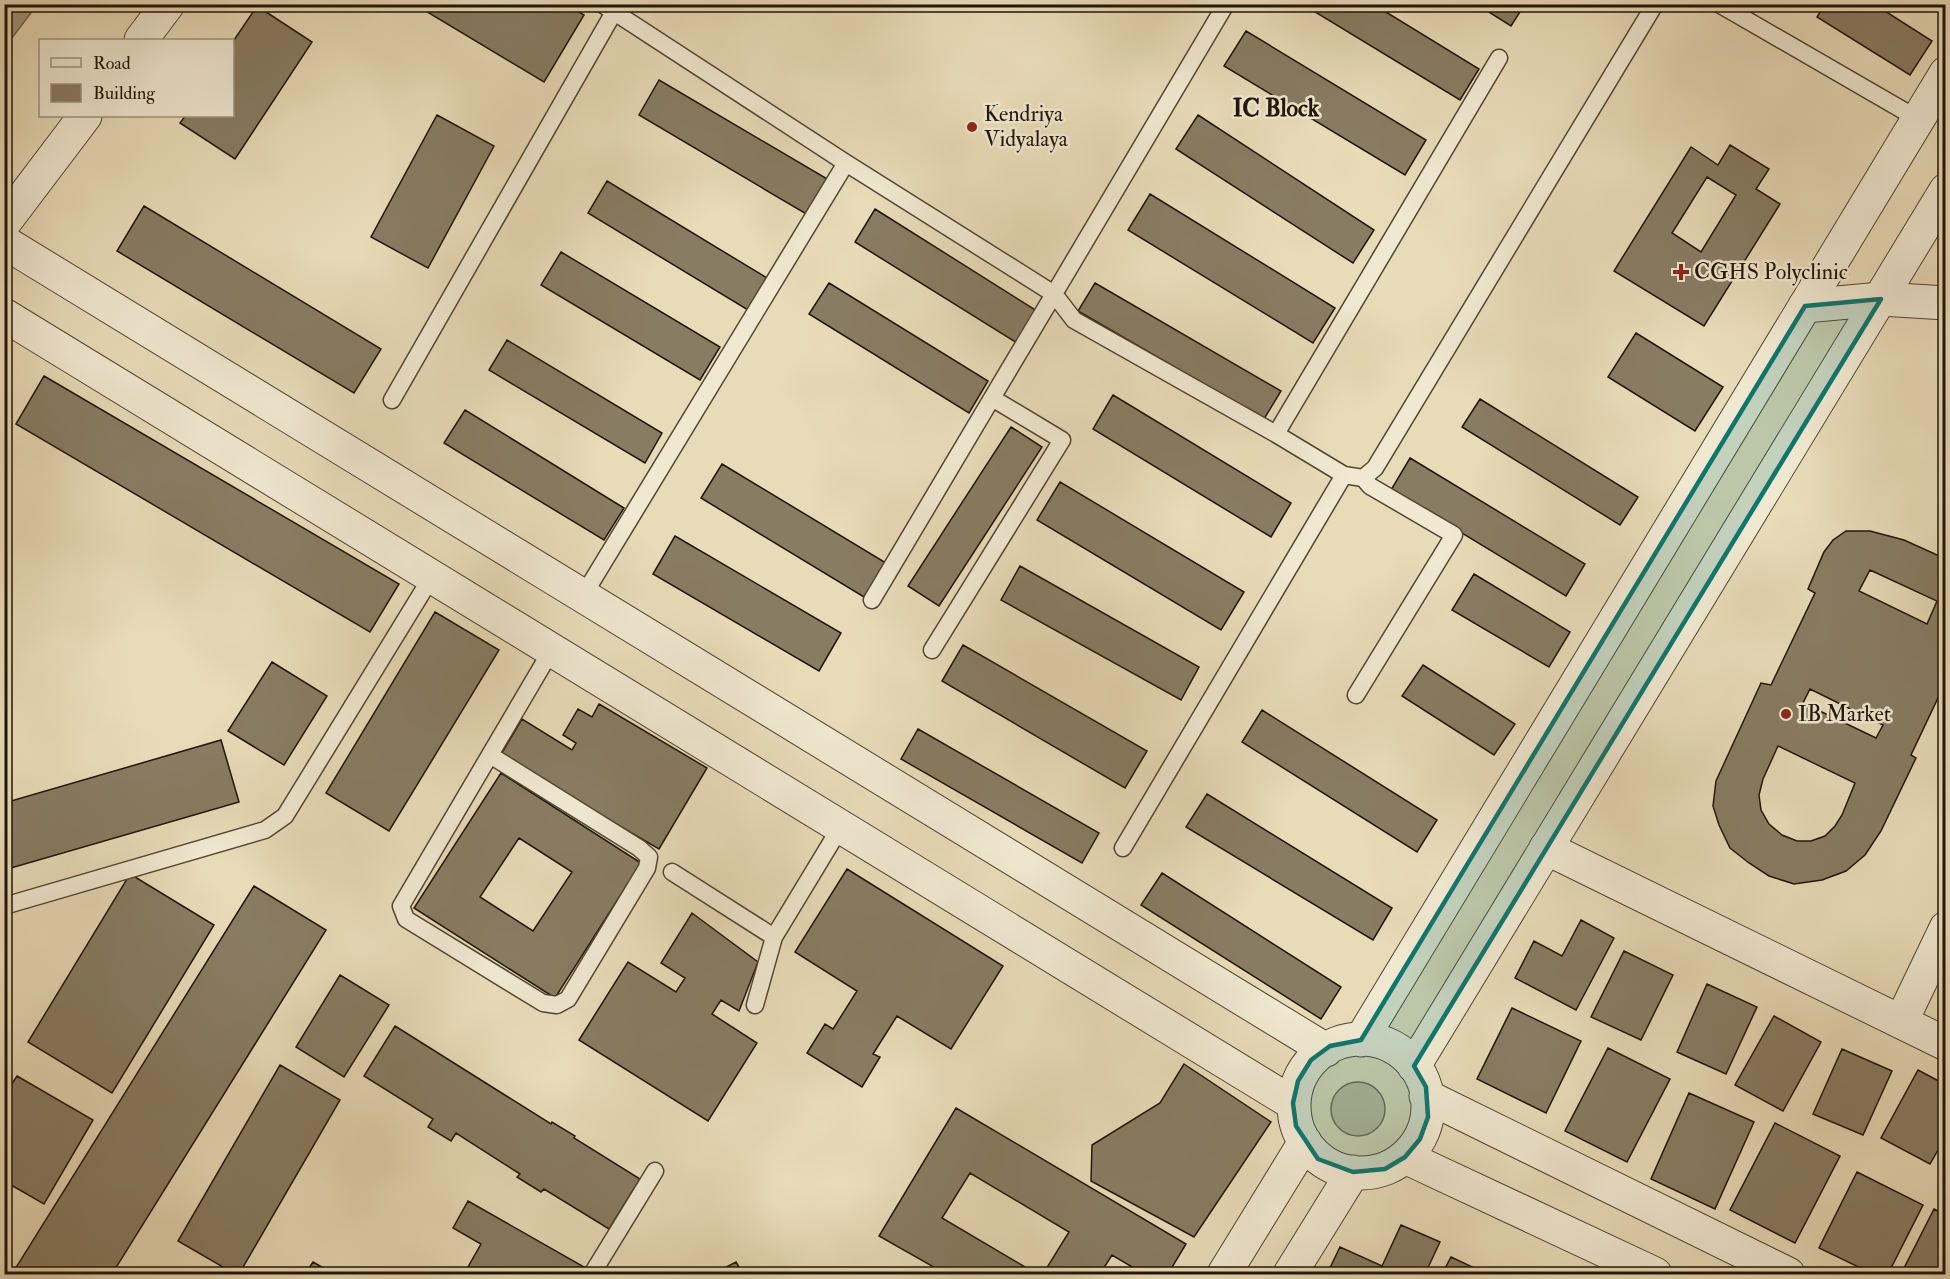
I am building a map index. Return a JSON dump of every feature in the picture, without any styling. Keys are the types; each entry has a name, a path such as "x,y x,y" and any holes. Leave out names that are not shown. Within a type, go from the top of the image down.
{"street":[{"path":"142,39 168,4"},
{"path":"1361,1040 1946,74"},
{"path":"4,223 84,117"},
{"path":"1420,1081 1546,848 1946,190"},
{"path":"4,243 1326,1050"},
{"path":"1805,306 1881,299 1946,303"},
{"path":"4,315 1294,1104"},
{"path":"1546,848 1946,1044"},
{"path":"1901,1022 1946,928"},
{"path":"1353,1040 1376,1041 1397,1050 1420,1081 1428,1117 1420,1139 1405,1157 1386,1169 1362,1173 1339,1170 1318,1159 1296,1126 1294,1104 1298,1081 1311,1060 1326,1050 1330,1046 1353,1040"},
{"path":"1420,1081 1788,1275"},
{"path":"1224,1275 1305,1142"},
{"path":"1405,1157 1656,1275"},
{"path":"1290,1275 1353,1172"}],"lane":[{"path":"872,600 1226,4"},
{"path":"1363,478 1375,468 1655,4"},
{"path":"1719,4 1918,119"},
{"path":"392,399 608,8 1053,294 1074,320 1344,475 1363,478 1370,486 1454,535 1356,695"},
{"path":"1276,434 1499,58"},
{"path":"583,596 846,163"},
{"path":"932,650 1062,440 992,398"},
{"path":"1123,848 1344,475"},
{"path":"4,906 265,830 285,816 431,578"},
{"path":"490,755 649,857 647,868 568,999 557,1005 543,1003 406,919 401,906 551,651"},
{"path":"755,1005 774,937 840,828"},
{"path":"672,872 774,937"},
{"path":"592,1275 655,1171"}],"highlighted area":[{"path":"1881,299 1414,1066 1426,1087 1428,1117 1420,1139 1405,1157 1385,1169 1353,1172 1318,1159 1296,1126 1293,1103 1298,1081 1311,1060 1330,1046 1361,1040 1805,306"}],"shaded area":[{"path":"4,5 37,5 5,47"},
{"path":"1353,1082 1363,1082 1377,1090 1383,1099 1385,1109 1383,1119 1377,1128 1363,1136 1353,1136 1336,1124 1331,1114 1331,1104 1343,1087"}],"building":[{"path":"414,4 566,4 584,15 544,82"},
{"path":"1302,4 1373,4 1479,69 1460,100"},
{"path":"1476,4 1525,4 1511,26"},
{"path":"1825,4 1874,4 1932,41 1910,75 1817,17"},
{"path":"257,6 312,42 235,159 180,123 184,117 234,117 234,40"},
{"path":"1246,31 1426,140 1405,175 1224,66"},
{"path":"659,80 829,180 808,215 639,115"},
{"path":"437,115 494,146 428,268 371,237"},
{"path":"1198,115 1374,230 1353,263 1176,149"},
{"path":"1730,145 1769,169 1756,189 1780,204 1704,326 1614,271 1691,147 1718,165","holes":["1707,177 1736,195 1701,252 1672,233"]},
{"path":"607,181 767,278 748,310 588,213"},
{"path":"1150,194 1335,308 1313,343 1128,230"},
{"path":"144,206 381,349 354,393 117,251"},
{"path":"875,209 1037,311 1017,343 855,242"},
{"path":"561,252 720,347 700,380 541,285"},
{"path":"829,283 988,381 969,413 809,314"},
{"path":"1095,283 1281,391 1264,419 1078,311"},
{"path":"1636,333 1723,387 1695,431 1608,377"},
{"path":"507,340 662,433 645,463 489,370"},
{"path":"44,376 399,584 370,632 16,424"},
{"path":"1113,395 1291,503 1271,537 1093,429"},
{"path":"1480,399 1638,497 1620,525 1462,427"},
{"path":"465,410 624,508 604,540 444,443"},
{"path":"1011,427 1042,447 939,606 908,586"},
{"path":"1410,458 1585,564 1566,596 1391,490"},
{"path":"722,464 886,563 864,597 701,498"},
{"path":"1060,482 1244,592 1221,630 1037,520"},
{"name":"IB Market","path":"1846,531 1870,531 1904,540 1946,559 1946,681 1911,755 1916,758 1881,831 1865,855 1846,871 1822,880 1794,884 1769,876 1730,848 1713,806 1716,781 1761,683 1771,685 1815,593 1808,589 1824,552 1833,540","holes":["1870,570 1937,601 1927,624 1859,591","1810,689 1883,725 1876,738 1803,703","1778,746 1855,783 1835,826 1825,836 1811,841 1797,841 1782,835 1769,824 1761,810 1759,795 1763,779"]},
{"path":"675,536 841,633 819,671 653,574"},
{"path":"1020,566 1199,667 1181,700 1001,600"},
{"path":"1474,574 1570,632 1549,667 1452,610"},
{"path":"435,612 499,650 389,831 326,793"},
{"path":"963,645 1147,751 1125,788 942,681"},
{"path":"272,662 327,696 284,765 228,731"},
{"path":"1423,665 1515,724 1494,755 1402,696"},
{"path":"599,704 707,768 659,849 500,756 522,719 572,750 576,743 563,735 578,709 592,717"},
{"path":"1262,710 1437,820 1417,852 1242,742"},
{"path":"918,729 1099,833 1082,863 901,759"},
{"path":"221,740 239,802 4,870 4,803"},
{"path":"501,773 641,863 555,998 414,908","holes":["519,838 572,872 533,931 480,897"]},
{"path":"1207,794 1392,908 1373,940 1186,827"},
{"path":"847,869 1003,966 951,1049 897,1016 873,1054 880,1057 862,1087 807,1053 825,1024 833,1029 857,991 795,952"},
{"path":"1162,873 1341,987 1321,1019 1141,905"},
{"path":"130,874 214,925 112,1093 28,1042"},
{"path":"254,886 326,930 112,1274 12,1274"},
{"path":"692,913 758,962 739,1011 721,1000 712,1014 757,1043 708,1121 579,1040 628,962 676,992 685,978 661,963"},
{"path":"1581,920 1614,938 1576,1010 1515,978 1534,941 1562,956"},
{"path":"1624,951 1673,975 1641,1040 1591,1017"},
{"path":"340,975 389,1005 344,1077 296,1047"},
{"path":"1707,984 1757,1007 1726,1074 1677,1052"},
{"path":"1512,1008 1581,1041 1546,1113 1477,1079"},
{"path":"1774,1016 1821,1042 1783,1111 1735,1085"},
{"path":"395,1026 551,1124 552,1122 575,1136 574,1138 640,1179 609,1229 544,1189 541,1192 517,1177 520,1174 456,1133 451,1141 428,1127 433,1119 364,1076"},
{"path":"1608,1048 1670,1079 1627,1162 1565,1131"},
{"path":"1842,1049 1892,1071 1863,1135 1813,1114"},
{"path":"1184,1064 1271,1122 1194,1237 1091,1181 1092,1145 1160,1103"},
{"path":"280,1065 340,1100 239,1274 235,1274 178,1241"},
{"path":"1918,1070 1946,1085 1946,1136 1930,1164 1881,1138"},
{"path":"17,1076 93,1120 44,1204 4,1181 4,1096"},
{"path":"1689,1093 1754,1122 1715,1209 1651,1179"},
{"path":"956,1108 1186,1244 1168,1274 1144,1274 1112,1255 1100,1274 1043,1274 1069,1232 970,1173 942,1218 1037,1274 946,1274 879,1236"},
{"path":"1775,1123 1840,1156 1795,1243 1730,1210"},
{"path":"1857,1172 1923,1205 1888,1274 1873,1274 1819,1248"},
{"path":"468,1201 584,1267 579,1274 481,1274 468,1267 481,1244 453,1228"},
{"path":"1934,1209 1946,1215 1946,1274 1901,1274"},
{"path":"1401,1225 1440,1242 1425,1274 1327,1274 1340,1247 1382,1266"},
{"path":"1451,1257 1487,1274 1442,1274"},
{"path":"313,1262 334,1274 305,1274"},
{"path":"736,1262 743,1274 713,1274"}],"place":[{"name":"Kendriya Vidyalaya","path":"972,127"},
{"name":"CGHS Polyclinic","path":"1681,272"},
{"name":"IB Market","path":"1786,714"}],"district":[{"name":"IC Block","path":"1276,108"}]}
